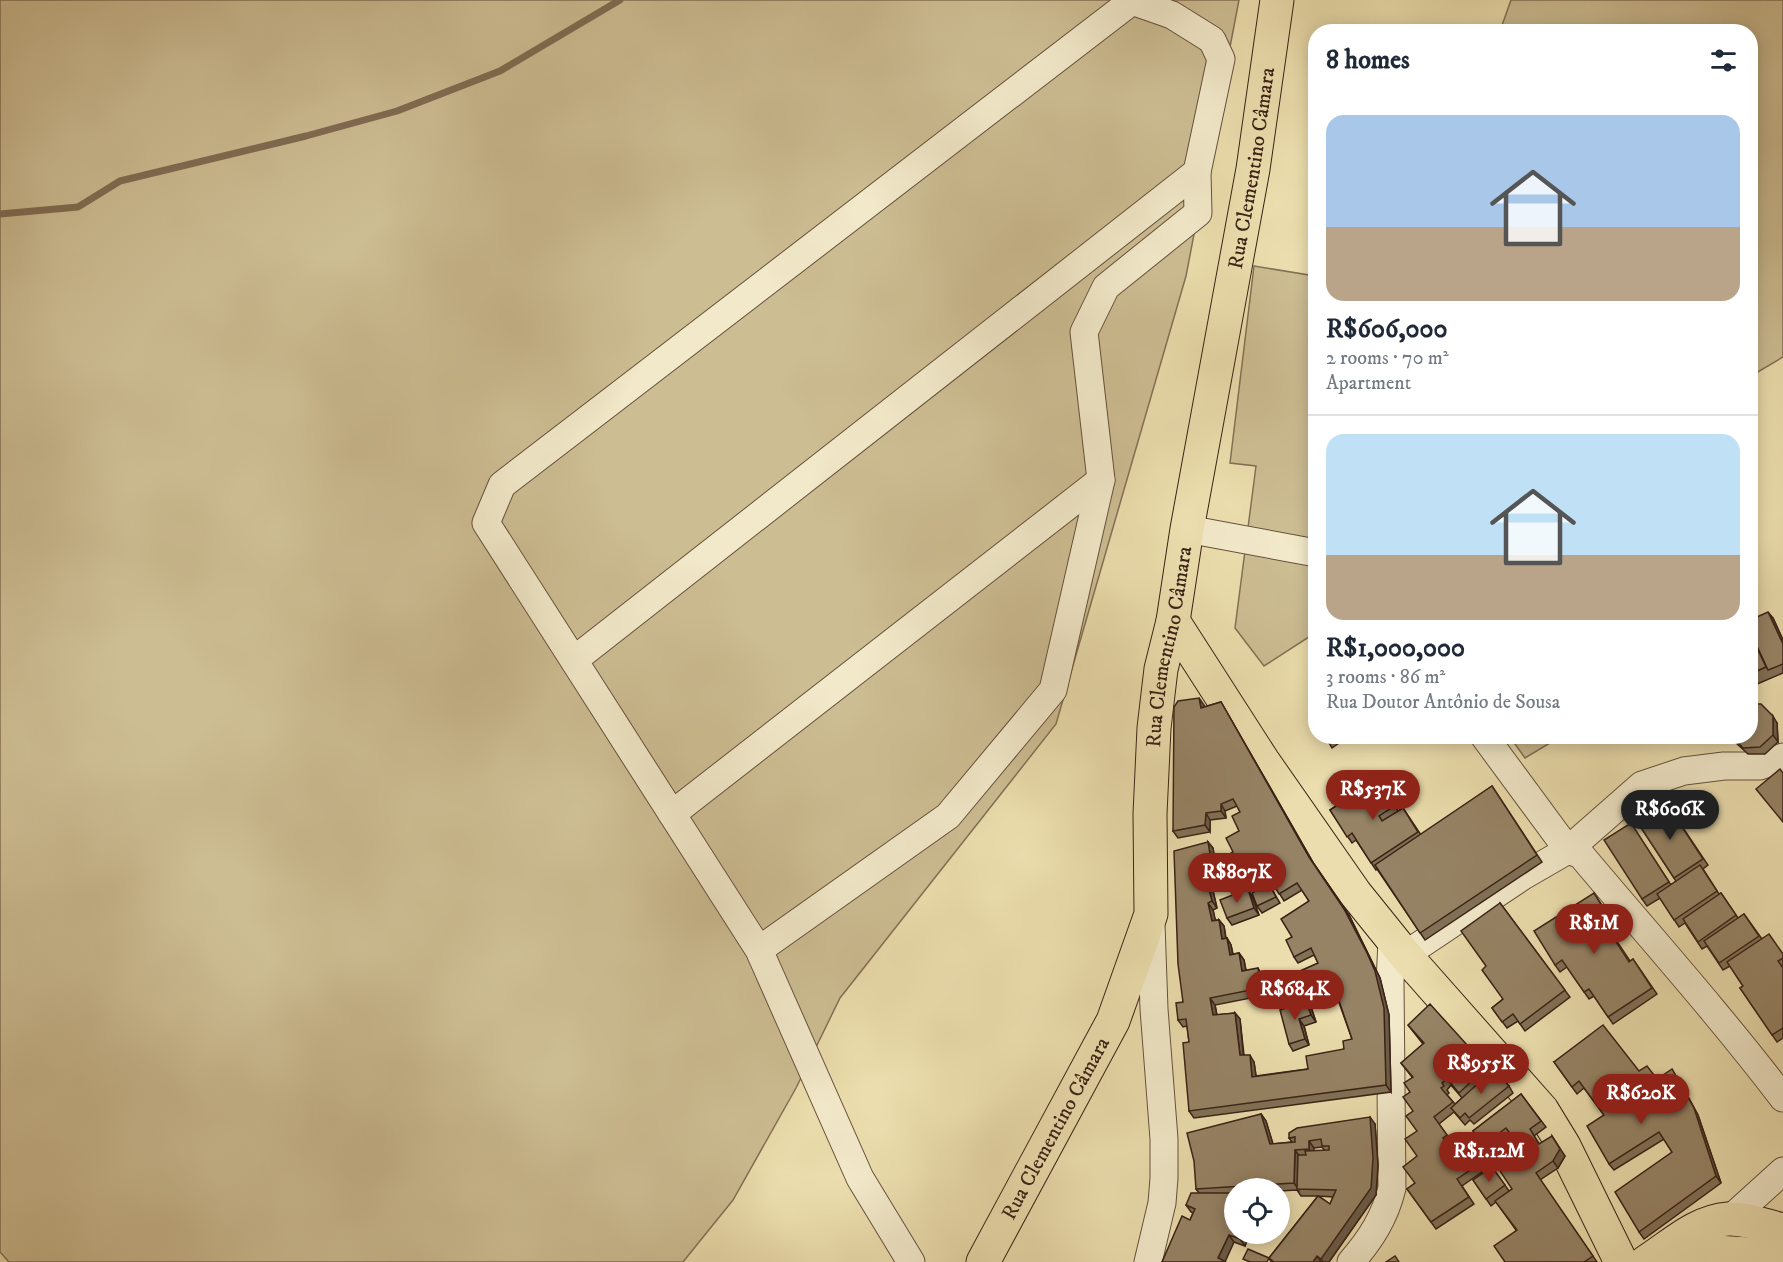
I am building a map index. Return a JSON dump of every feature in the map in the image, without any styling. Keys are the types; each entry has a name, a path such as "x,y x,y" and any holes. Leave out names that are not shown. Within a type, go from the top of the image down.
{"main road":[{"name":"Rua Clementino Câmara","path":"983,1262 1113,1021 1151,914 1150,814 1154,728 1161,669 1173,621 1187,529 1253,170 1276,0"},
{"path":"1173,621 1263,761 1355,893 1399,948 1542,1110 1564,1146 1621,1262"},
{"path":"1656,1256 1698,1227 1730,1219 1783,1230"},
{"path":"1656,1256 1748,1254 1781,1262"}],"street":[{"path":"759,950 948,816 1053,690 1101,480 1084,332 1106,287 1198,213 1197,172 1221,59 1212,40 1172,15 1132,1 502,485 486,523 759,950 860,1178 911,1262"},
{"path":"574,660 1197,172"},
{"path":"672,814 1101,480"},
{"path":"1187,529 1308,552"},
{"path":"1490,744 1568,850 1581,855 1637,923 1730,1028 1783,1098"},
{"path":"1352,1262 1378,1226 1387,1208 1392,1188 1389,983 1399,948 1568,850 1642,785 1684,771 1724,766 1760,766 1783,757"},
{"path":"1148,1262 1162,1203 1164,1178 1164,1139 1154,1009 1151,914"},
{"path":"1730,1219 1783,1171"}],"shaded area":[{"path":"0,0 1239,0 1186,276 1056,724 840,998 796,1088 733,1200 683,1262 9,1262 0,1252"},
{"path":"1511,0 1783,0 1783,357 1758,372 1758,24 1502,24"},
{"path":"1254,266 1308,275 1308,638 1264,666 1235,628 1256,466 1230,463"},
{"path":"1515,744 1548,744 1525,758"}],"building":[{"path":"1768,612 1783,644 1783,664 1768,670 1758,648 1758,616"},
{"path":"1758,650 1766,667 1758,670"},
{"path":"1199,698 1201,708 1221,702 1309,857 1344,909 1367,953 1375,971 1384,1008 1386,1085 1189,1111 1183,1043 1189,1042 1186,1019 1178,1020 1176,1003 1183,1002 1178,964 1174,851 1208,842 1215,883 1208,885 1212,901 1208,903 1212,921 1219,920 1222,939 1227,938 1230,955 1239,953 1242,971 1258,968 1261,988 1210,998 1213,1015 1235,1013 1240,1055 1250,1055 1252,1077 1308,1069 1306,1056 1344,1049 1343,1041 1352,1039 1335,989 1316,997 1308,979 1295,985 1291,975 1318,963 1311,948 1294,957 1286,940 1292,937 1281,919 1309,901 1297,883 1279,894 1270,878 1253,888 1242,868 1234,872 1226,856 1233,852 1226,838 1239,831 1232,816 1240,812 1233,799 1221,804 1221,811 1206,813 1205,825 1173,831 1174,707 1178,701"},
{"path":"1758,704 1761,704 1773,716 1773,735 1760,747 1743,748 1739,744 1758,744"},
{"path":"1780,769 1783,773 1783,822 1756,789"},
{"path":"1377,779 1394,806 1379,816 1382,821 1403,808 1418,832 1371,863 1352,833 1347,837 1330,810"},
{"path":"1492,786 1537,855 1420,933 1375,865"},
{"path":"1667,804 1703,859 1674,878 1638,823"},
{"path":"1631,823 1669,882 1642,899 1604,840"},
{"path":"1700,865 1717,891 1674,920 1657,894"},
{"path":"1269,884 1276,897 1257,906 1252,893"},
{"path":"1248,889 1254,908 1227,918 1220,900"},
{"path":"1594,893 1615,927 1609,931 1629,962 1633,959 1652,988 1608,1017 1589,989 1584,992 1562,960 1555,965 1534,931"},
{"path":"1721,893 1736,915 1698,942 1683,919"},
{"path":"1500,903 1565,990 1520,1024 1513,1014 1502,1022 1492,1008 1503,999 1482,970 1486,966 1461,931"},
{"path":"1744,914 1759,936 1719,963 1704,941"},
{"path":"1769,934 1783,954 1783,958 1778,961 1783,968 1783,1028 1772,1035 1740,988 1743,986 1727,962"},
{"path":"1306,1001 1311,1015 1299,1019 1305,1039 1289,1044 1280,1010"},
{"path":"1430,1004 1487,1067 1459,1093 1447,1079 1442,1083 1444,1086 1441,1088 1453,1102 1434,1117 1447,1135 1443,1138 1455,1154 1467,1145 1481,1163 1457,1179 1469,1197 1431,1222 1407,1189 1415,1183 1403,1167 1417,1156 1405,1139 1417,1131 1406,1116 1413,1111 1403,1097 1410,1092 1404,1083 1413,1077 1401,1063 1424,1043 1408,1025"},
{"path":"1603,1025 1639,1071 1647,1066 1657,1079 1672,1069 1694,1108 1716,1176 1639,1232 1615,1192 1672,1152 1659,1132 1609,1164 1587,1126 1604,1115 1579,1081 1572,1087 1554,1062"},
{"path":"1494,1069 1509,1086 1469,1118 1465,1113 1460,1118 1451,1108"},
{"path":"1521,1094 1541,1121 1530,1129 1539,1144 1552,1136 1560,1149 1553,1161 1536,1173 1593,1256 1584,1262 1505,1262 1494,1246 1517,1230 1495,1201 1512,1189 1500,1171 1507,1166 1498,1151 1515,1140 1506,1128 1483,1145 1473,1131"},
{"path":"1261,1114 1270,1144 1295,1142 1295,1137 1289,1138 1289,1133 1297,1128 1370,1117 1373,1158 1371,1188 1321,1259 1317,1256 1313,1262 1274,1262 1269,1258 1280,1244 1290,1244 1290,1231 1318,1196 1330,1204 1336,1190 1297,1189 1298,1155 1306,1155 1305,1151 1329,1150 1329,1146 1322,1146 1321,1139 1309,1141 1309,1149 1295,1150 1294,1183 1290,1183 1290,1178 1224,1178 1224,1187 1196,1189 1194,1161 1187,1133"},
{"path":"1492,1167 1505,1185 1486,1199 1473,1180"},
{"path":"1191,1193 1224,1193 1225,1244 1218,1258 1226,1262 1162,1262 1182,1216 1190,1220 1195,1209 1186,1205"},
{"path":"1248,1249 1269,1258 1267,1262 1250,1262 1243,1259"},
{"path":"1395,1256 1399,1262 1386,1262"}],"waterway":[{"path":"0,214 78,207 120,181 306,136 397,111 500,71 620,0"}]}
